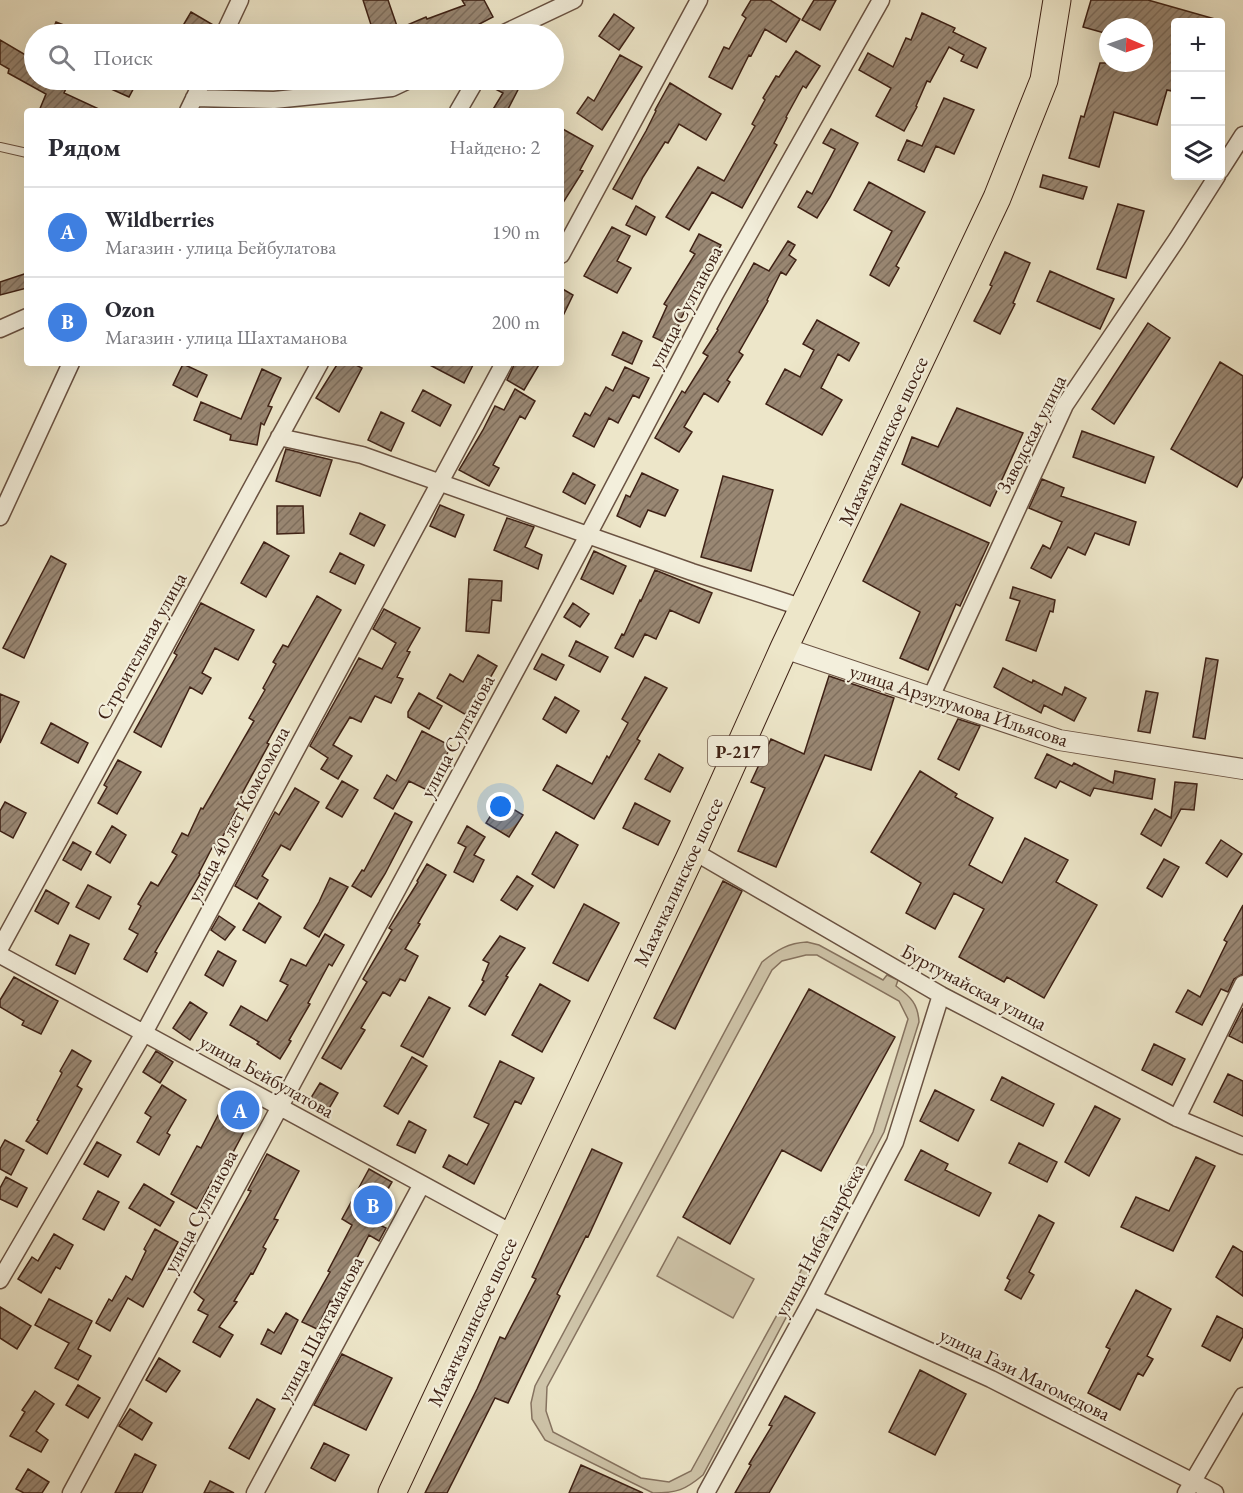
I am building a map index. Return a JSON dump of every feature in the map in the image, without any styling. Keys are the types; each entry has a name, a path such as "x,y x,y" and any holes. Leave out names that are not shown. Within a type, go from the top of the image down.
{"highway":[{"name":"Махачкалинское шоссе","path":"392,1493 693,851 784,648 997,198 1044,80 1057,0"}],"street":[{"path":"229,24 240,0"},
{"path":"523,24 574,0"},
{"path":"564,249 699,0"},
{"name":"улица Султанова","path":"71,1493 588,536 715,294 881,0"},
{"path":"197,90 191,104 274,100 372,90"},
{"path":"460,108 470,90"},
{"path":"1225,164 1243,135"},
{"name":"Заводская улица","path":"931,697 1065,405 1214,180"},
{"path":"0,329 24,318"},
{"path":"0,517 70,366"},
{"name":"Строительная улица","path":"0,948 318,366"},
{"name":"улица 40 лет Комсомола","path":"0,1280 144,1033 502,366"},
{"path":"279,437 362,455 588,536 804,608"},
{"name":"улица Арзулумова Ильясова","path":"784,648 1059,740 1243,769"},
{"name":"Буртунайская улица","path":"693,851 940,995 1177,1118 1243,1146"},
{"name":"улица Бейбулатова","path":"0,954 514,1234"},
{"path":"1177,1118 1243,984"},
{"name":"улица Ниба Гаирбека","path":"706,1493 895,1142 940,995"},
{"name":"улица Шахтаманова","path":"255,1493 422,1184"},
{"name":"улица Гази Магомедова","path":"813,1298 990,1379 1189,1487 1215,1493"},
{"path":"1189,1487 1243,1396"}],"lane":[{"path":"0,147 24,152"}],"shaded area":[{"path":"807,942 819,945 883,980 887,975 898,980 896,986 913,1001 919,1022 884,1132 703,1475 680,1490 653,1493 545,1440 532,1419 531,1403 535,1386 762,962 783,948","holes":["806,955 817,955 899,1001 908,1019 873,1132 794,1284 691,1471 669,1482 641,1478 553,1432 546,1411 547,1387 772,970 782,961"]},
{"path":"678,1237 754,1279 733,1318 657,1276"}],"building":[{"path":"363,0 388,0 396,24 371,24"},
{"path":"462,0 484,0 493,17 480,24 410,24 465,5"},
{"path":"751,0 770,0 800,19 786,42 765,29 732,89 709,77 724,47 729,49 746,18 742,15"},
{"path":"814,0 836,0 820,30 802,20"},
{"path":"1091,0 1148,0 1211,18 1171,18 1171,91 1167,90 1157,125 1114,112 1099,167 1069,158 1081,116 1084,117 1099,66 1099,72 1153,72 1153,18 1099,18 1099,31 1083,27"},
{"path":"191,12 212,24 184,24"},
{"path":"922,13 955,28 953,32 986,48 977,68 961,61 964,55 949,47 930,82 927,81 904,131 876,116 891,88 859,70 868,53 893,67 906,38 911,40"},
{"path":"614,14 634,28 619,50 599,36"},
{"path":"0,40 24,54 24,82 8,73 9,69 0,64"},
{"path":"796,51 820,66 806,88 803,86 774,143 777,145 742,208 712,192 689,230 666,217 698,167 724,181 755,126 752,124 765,100 763,98 776,76 779,77"},
{"path":"620,55 642,67 602,130 577,113 588,97 594,101"},
{"path":"670,83 721,114 706,140 679,124 643,177 632,199 613,189"},
{"path":"39,90 65,90 64,93 96,108 40,108 46,94"},
{"path":"113,90 133,90 129,97"},
{"path":"497,90 518,90 509,108 494,108 503,93"},
{"path":"944,98 974,110 954,154 936,146 924,172 898,160 907,140 922,146"},
{"path":"831,129 858,143 817,218 798,207 807,191 812,194 835,149 823,143"},
{"path":"564,130 593,146 580,170 583,171 564,201"},
{"path":"1043,175 1087,187 1083,199 1040,187"},
{"path":"869,182 925,212 896,266 899,268 889,286 870,275 892,231 854,210"},
{"path":"1118,204 1144,211 1126,278 1097,269"},
{"path":"636,206 655,217 646,235 626,225"},
{"path":"612,227 630,236 617,261 631,268 617,293 584,276"},
{"path":"699,234 721,245 678,324 670,345 653,337 667,306 664,304 695,254 690,251"},
{"path":"788,241 795,245 789,255 796,260 786,275 781,272 768,301 739,352 743,355 727,380 730,382 718,402 704,393 684,427 692,432 679,452 655,438 682,391 685,393 708,356 703,353 754,263 769,271"},
{"path":"1005,252 1030,263 1013,303 1015,304 1000,334 974,321 992,286 990,285"},
{"path":"1050,271 1114,299 1100,329 1037,301"},
{"path":"24,274 24,289 0,295 0,282"},
{"path":"564,290 573,295 564,314"},
{"path":"817,320 859,343 849,361 838,354 821,388 842,400 822,435 766,404 785,369 800,377 814,350 803,344"},
{"path":"1148,323 1170,338 1114,424 1092,409"},
{"path":"623,332 642,341 632,364 612,355"},
{"path":"1220,362 1243,376 1243,476 1237,487 1171,449"},
{"path":"182,366 187,366 207,375 197,397 173,385"},
{"path":"336,366 362,368 339,412 316,398"},
{"path":"432,366 472,366 464,383"},
{"path":"514,366 538,366 524,390 507,380"},
{"path":"625,367 649,378 639,398 633,395 618,423 609,418 594,447 573,436 585,413 590,416 606,387 613,391"},
{"path":"262,369 281,378 268,406 272,407 264,425 261,423 257,445 230,440 231,435 194,420 201,402 241,419"},
{"path":"515,389 535,401 525,419 520,416 493,465 499,468 489,486 459,470 495,406 504,410"},
{"path":"423,390 451,405 440,426 412,411"},
{"path":"957,408 1023,433 990,506 902,464 912,437 938,447"},
{"path":"381,412 404,423 391,451 368,440"},
{"path":"1082,431 1154,457 1145,483 1073,457"},
{"path":"286,449 332,460 320,496 276,481"},
{"path":"573,473 595,485 585,504 563,492"},
{"path":"642,473 678,490 665,516 648,510 640,527 617,516 626,495 630,497"},
{"path":"723,476 773,490 751,571 701,557"},
{"path":"1042,479 1064,488 1061,496 1136,522 1129,545 1095,533 1085,555 1068,547 1051,578 1031,568 1043,545 1050,549 1062,522 1029,508"},
{"path":"901,504 989,543 960,606 956,604 928,670 900,658 920,612 863,581"},
{"path":"440,505 464,515 455,537 430,526"},
{"path":"277,506 303,506 304,533 277,534"},
{"path":"360,513 385,525 374,546 350,534"},
{"path":"507,518 534,527 525,547 542,555 538,569 494,550"},
{"path":"264,542 289,556 266,597 241,583"},
{"path":"594,551 626,566 613,594 581,579"},
{"path":"340,553 364,565 355,584 330,572"},
{"path":"51,556 66,564 24,658 3,648"},
{"path":"655,570 712,593 699,623 670,610 656,639 645,634 633,657 615,648 622,634 624,635"},
{"path":"469,579 502,581 501,601 492,600 489,633 466,631"},
{"path":"1013,587 1055,600 1053,612 1050,611 1036,651 1006,640 1020,601 1010,598"},
{"path":"317,596 341,610 267,743 269,744 238,801 240,802 218,846 214,844 200,874 155,952 157,953 147,972 124,959 138,934 129,929 141,906 138,904 151,882 158,886 177,855 172,852 182,833 188,836 201,808 203,809 254,721 249,718 265,690 263,688 276,664 273,662 283,645 288,647"},
{"path":"201,603 254,630 238,660 215,648 202,673 211,678 202,694 190,687 161,747 134,732 177,655 174,653"},
{"path":"573,603 589,614 580,627 564,617"},
{"path":"384,609 420,628 407,651 410,652 397,677 403,679 391,703 375,696 361,722 350,717 333,745 352,756 338,779 321,769 328,758 310,746 359,658 382,669 396,643 373,629"},
{"path":"576,641 608,657 600,672 569,656"},
{"path":"542,654 564,665 556,680 534,669"},
{"path":"478,655 497,666 468,716 437,698 450,674 463,682"},
{"path":"1206,658 1218,660 1205,739 1193,737"},
{"path":"1003,668 1062,695 1065,687 1086,698 1074,721 1044,705 1041,713 994,687"},
{"path":"829,676 894,698 871,770 825,755 776,867 738,851 765,788 751,782 771,739 804,754"},
{"path":"645,677 667,688 637,739 640,741 594,819 543,790 557,765 592,784 628,723 622,719"},
{"path":"1146,691 1158,693 1150,733 1138,731"},
{"path":"419,693 442,706 429,729 408,717 408,712"},
{"path":"0,694 19,702 0,743"},
{"path":"555,697 579,711 566,733 543,719"},
{"path":"958,719 980,726 959,770 938,759"},
{"path":"51,723 88,743 78,763 41,743"},
{"path":"422,731 451,746 429,791 409,781 393,809 374,798 387,775 396,781"},
{"path":"659,754 683,768 670,792 645,779"},
{"path":"1047,754 1072,766 1074,763 1113,783 1115,771 1155,779 1152,799 1094,788 1090,796 1060,781 1056,788 1035,778"},
{"path":"118,760 141,772 117,814 98,803 107,787 104,785"},
{"path":"920,771 957,794 955,797 993,818 969,865 1002,883 1025,838 1068,860 1056,882 1097,905 1044,998 1007,977 1004,982 959,957 984,909 954,893 935,929 906,913 921,883 871,852"},
{"path":"342,781 358,790 342,817 326,808"},
{"path":"1175,782 1197,784 1194,810 1181,809 1161,846 1141,834 1155,809 1171,818"},
{"path":"295,788 319,802 290,850 281,845 262,876 268,880 257,899 235,886 275,812 279,815"},
{"path":"500,801 523,815 509,837 486,823"},
{"path":"5,802 26,813 13,838 0,831 0,811"},
{"path":"635,803 670,821 658,845 623,828"},
{"path":"395,813 412,822 371,897 352,886 362,870 364,871"},
{"path":"112,826 126,835 110,863 96,854"},
{"path":"467,826 485,837 474,855 484,860 473,882 454,872 466,847 458,843"},
{"path":"556,832 578,845 554,888 532,874"},
{"path":"1221,840 1242,854 1227,877 1206,863"},
{"path":"73,842 91,852 81,870 63,860"},
{"path":"1164,859 1179,867 1162,897 1147,888"},
{"path":"427,864 446,875 405,949 418,956 405,981 400,979 390,996 383,992 361,1028 365,1030 341,1069 322,1058 367,982 363,979 392,930 389,928"},
{"path":"517,876 533,886 517,910 501,900"},
{"path":"330,878 348,887 319,937 304,928"},
{"path":"723,881 742,891 675,1029 654,1018"},
{"path":"88,885 111,897 99,919 76,907"},
{"path":"46,890 69,903 58,924 35,911"},
{"path":"259,903 281,917 265,943 243,930"},
{"path":"584,904 619,923 588,981 553,963"},
{"path":"1243,905 1243,974 1234,979 1228,992 1221,989 1202,1025 1176,1012 1188,990 1200,997 1227,942 1224,940"},
{"path":"219,916 235,927 225,940 211,930"},
{"path":"325,934 344,945 332,966 329,964 280,1059 257,1044 259,1042 230,1025 241,1006 267,1021 288,985 280,981 291,959 306,966"},
{"path":"70,935 89,944 75,974 56,965"},
{"path":"500,936 525,948 506,976 508,977 485,1015 469,1006 484,981 482,980 489,963 483,960"},
{"path":"218,951 236,961 223,986 205,975"},
{"path":"14,977 58,1001 41,1034 22,1025 24,1021 0,1007 0,1000"},
{"path":"540,984 570,1001 542,1052 512,1035"},
{"path":"809,989 895,1037 821,1171 782,1150 730,1244 683,1217"},
{"path":"429,997 450,1008 423,1057 401,1046"},
{"path":"190,1002 207,1013 190,1040 173,1028"},
{"path":"1243,1008 1243,1043 1229,1036"},
{"path":"1154,1044 1185,1059 1172,1085 1142,1070"},
{"path":"72,1050 91,1061 77,1086 82,1089 47,1154 26,1141 39,1121 37,1120"},
{"path":"156,1051 173,1062 160,1083 143,1072"},
{"path":"412,1057 427,1066 398,1114 384,1106"},
{"path":"500,1061 534,1078 521,1104 515,1101 474,1184 443,1167 449,1155 467,1165 489,1124 474,1117"},
{"path":"1228,1074 1243,1081 1243,1116 1214,1102"},
{"path":"1002,1077 1054,1104 1043,1126 991,1100"},
{"path":"320,1083 338,1093 327,1112 309,1101"},
{"path":"162,1085 186,1100 167,1133 170,1135 159,1155 137,1142 151,1117 145,1113"},
{"path":"935,1090 974,1110 958,1141 920,1121"},
{"path":"230,1092 260,1109 249,1128 247,1126 230,1158 227,1157 197,1209 171,1194 197,1146 201,1148"},
{"path":"1095,1106 1120,1119 1089,1176 1065,1162"},
{"path":"409,1121 426,1130 415,1153 397,1145"},
{"path":"5,1140 24,1150 11,1175 0,1169 0,1149"},
{"path":"97,1142 121,1155 108,1177 84,1164"},
{"path":"1019,1143 1057,1162 1047,1182 1009,1163"},
{"path":"592,1149 622,1163 588,1237 586,1236 557,1294 560,1296 508,1403 495,1398 447,1493 425,1493 477,1389 500,1337 505,1339 536,1279 532,1277"},
{"path":"921,1150 948,1164 945,1170 991,1193 979,1216 905,1180"},
{"path":"267,1154 299,1171 274,1219 278,1220 263,1247 266,1249 253,1274 251,1273 234,1301 237,1302 219,1327 233,1335 220,1357 193,1342 208,1315 198,1310 204,1300 194,1292 251,1191 248,1190"},
{"path":"1196,1157 1215,1166 1173,1251 1121,1227 1136,1197 1169,1211"},
{"path":"369,1169 392,1182 370,1220 386,1228 379,1241 369,1235 344,1283 332,1303 330,1301 317,1329 302,1322 330,1272 328,1271 352,1225 342,1219"},
{"path":"6,1177 27,1188 17,1207 0,1199 0,1188"},
{"path":"144,1184 174,1202 160,1226 129,1208"},
{"path":"98,1191 119,1202 104,1230 83,1219"},
{"path":"1039,1215 1054,1223 1029,1272 1034,1275 1021,1299 1005,1290 1010,1280 1007,1278"},
{"path":"155,1229 178,1242 143,1307 128,1298 110,1331 96,1323 109,1299 112,1301 126,1276 132,1280 146,1251 144,1249"},
{"path":"54,1234 73,1245 60,1269 56,1267 41,1293 18,1279 32,1257 38,1261"},
{"path":"1233,1246 1243,1252 1243,1296 1216,1277"},
{"path":"1136,1290 1171,1309 1147,1356 1153,1359 1143,1376 1138,1373 1120,1410 1088,1393 1110,1349 1106,1347"},
{"path":"49,1299 92,1321 78,1349 91,1356 78,1380 55,1368 69,1343 35,1325"},
{"path":"0,1307 31,1326 17,1349 0,1338"},
{"path":"286,1313 298,1320 281,1354 261,1344 268,1329 274,1333"},
{"path":"1217,1316 1243,1329 1243,1336 1230,1361 1202,1346"},
{"path":"342,1354 392,1378 366,1430 314,1405"},
{"path":"159,1358 180,1371 166,1392 146,1380"},
{"path":"920,1370 966,1394 935,1455 889,1432"},
{"path":"78,1385 100,1398 88,1418 66,1405"},
{"path":"35,1391 54,1404 36,1431 48,1440 41,1452 10,1436 25,1412 22,1410"},
{"path":"785,1396 815,1413 769,1493 735,1493 772,1426 769,1425"},
{"path":"257,1399 275,1409 249,1459 229,1448"},
{"path":"130,1409 152,1423 142,1440 119,1426"},
{"path":"324,1443 349,1455 335,1481 311,1468"},
{"path":"135,1454 156,1465 142,1493 115,1493"},
{"path":"581,1465 643,1493 569,1493"},
{"path":"28,1469 49,1482 42,1493 24,1493 16,1489"},
{"path":"210,1481 234,1493 204,1493"}],"place":[{"name":"Wildberries","path":"240,1110"},
{"name":"Ozon","path":"373,1205"}]}
